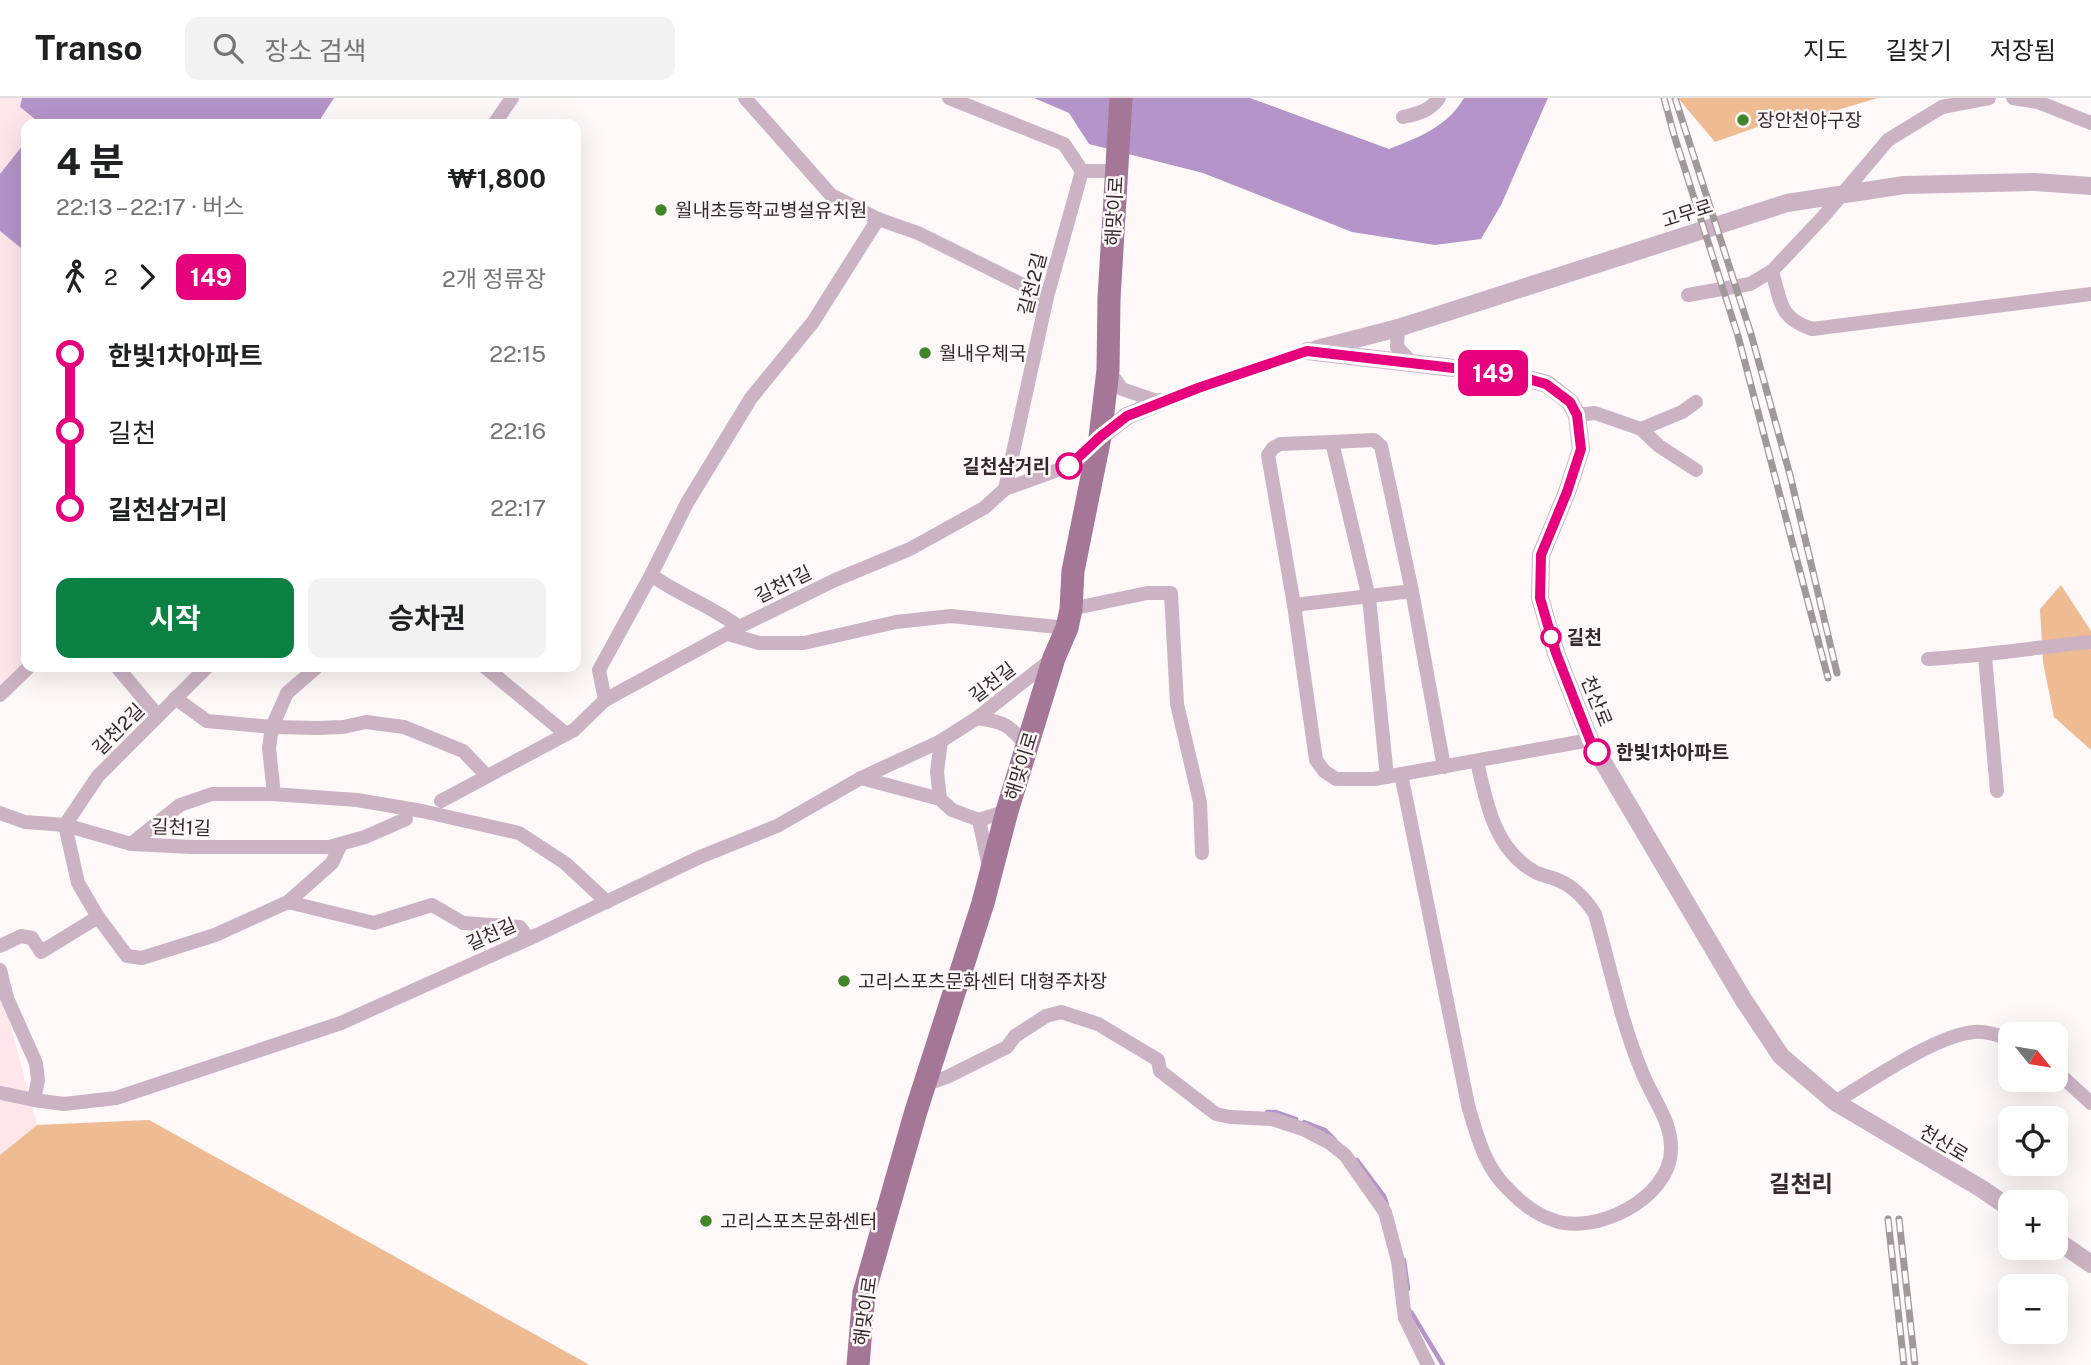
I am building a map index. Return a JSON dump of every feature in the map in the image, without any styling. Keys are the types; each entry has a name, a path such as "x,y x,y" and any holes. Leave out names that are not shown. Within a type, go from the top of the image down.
{"main road":[{"name":"해맞이로","path":"858,1365 864,1293 924,1085 991,876 1007,811 1069,618 1073,571 1100,437 1108,370 1109,299 1121,98"}],"street":[{"path":"497,119 512,98"},
{"path":"745,98 831,195 878,219 918,233 1048,297"},
{"path":"949,98 1064,144 1082,171 1117,164"},
{"path":"1403,117 1419,114 1435,104 1439,98"},
{"path":"1688,295 1749,284 1772,271 1823,217 1888,139 1942,107 1989,98"},
{"path":"2013,98 2039,100 2091,123"},
{"name":"길천2길","path":"1005,489 1048,297 1082,171"},
{"name":"고무로","path":"1307,351 1398,328 1787,203 1904,185 2035,183 2091,186"},
{"path":"605,700 599,670 687,503 751,398 813,322 878,219"},
{"path":"1772,271 1783,309 1796,323 1812,329 2091,294"},
{"path":"1398,328 1397,347 1413,364"},
{"path":"1100,437 1127,416 1160,402 1307,351 1514,375 1546,384 1570,402 1577,415 1595,412 1641,429 1659,446 1696,470"},
{"path":"1108,370 1122,389 1160,402"},
{"path":"1641,429 1682,412 1696,402"},
{"name":"천산로","path":"1577,415 1581,449 1541,555 1540,598 1556,653 1590,740 1742,999 1781,1056 1835,1102 1998,1200"},
{"name":"길천1길","path":"441,801 574,730 605,700 734,631 835,580 920,543 984,508 1005,489 1069,466 1100,437"},
{"path":"1444,767 1412,591 1381,446 1374,440 1280,444 1268,455 1294,605 1316,760 1324,771 1336,779 1394,776 1444,767 1477,761 1590,740"},
{"path":"1332,442 1368,597 1394,776 1468,1105 1480,1144 1492,1170 1508,1190 1529,1207 1554,1221 1586,1223 1618,1215 1637,1205 1654,1189 1665,1172 1671,1153 1670,1130 1642,1073 1629,1036 1595,914 1584,897 1562,881 1538,874 1522,864 1508,848 1495,828 1486,805 1477,761"},
{"path":"651,575 669,588 726,616 734,631 759,643 804,643 896,622 951,616 1069,618 1147,593 1171,593 1177,704 1200,802 1202,853"},
{"path":"1294,605 1412,591"},
{"path":"1928,659 1985,656 2023,648 2091,642"},
{"path":"1985,656 1997,791"},
{"name":"길천길","path":"1,1093 64,1104 116,1098 341,1023 777,825 861,778 941,741 977,718 1054,658"},
{"path":"0,695 24,672"},
{"path":"121,672 158,716"},
{"name":"길천2길","path":"65,825 98,776 202,672"},
{"path":"272,794 269,748 272,727 287,693 311,672"},
{"path":"491,672 566,734"},
{"path":"175,698 207,722 272,727 343,727 366,722 404,727 463,751 486,775"},
{"path":"977,718 995,720 1011,727 1027,746"},
{"path":"940,799 937,772 941,741"},
{"path":"861,778 940,799 952,810 979,820 1007,811"},
{"path":"131,844 180,805 212,794 272,794 357,800 422,811 519,833 565,863 607,902"},
{"name":"길천1길","path":"0,813 25,822 65,825 131,844 206,847 340,846 406,819"},
{"path":"979,820 991,876"},
{"path":"65,825 78,883 98,917 127,956 142,958 215,935 288,902 332,863 340,846"},
{"path":"288,902 374,923 432,905 463,923 520,927 528,938"},
{"path":"0,946 21,936 32,938 41,952 98,917"},
{"path":"0,970 7,998 36,1063 38,1080 34,1100"},
{"path":"924,1085 947,1077 1007,1047 1015,1036 1045,1016 1061,1012 1098,1024 1158,1060 1160,1071 1216,1114 1272,1119 1303,1129 1330,1143 1345,1155 1385,1212 1398,1261 1405,1318 1428,1365"},
{"path":"1835,1102 1941,1041 1976,1031 1998,1035"},
{"path":"2068,1082 2091,1103"},
{"path":"2068,1248 2091,1264"}],"shaded area":[{"path":"0,98 22,98 20,107 35,119 21,119 21,147 0,174"},
{"path":"22,98 334,98 321,119 35,119 20,107"},
{"path":"1034,98 1250,98 1389,149 1441,124 1464,98 1548,98 1501,205 1481,239 1435,245 1352,232 1203,173 1089,144 1069,113"},
{"name":"장안천야구장","path":"1678,98 1878,98 1807,119 1774,121 1715,142"},
{"path":"21,147 21,248 0,231 0,174"},
{"path":"0,231 21,248 21,666 0,686"},
{"path":"2061,585 2091,631 2091,750 2054,717 2043,662 2040,609"},
{"path":"0,986 37,1125 0,1155"},
{"path":"149,1120 588,1365 0,1365 0,1155 37,1125"}],"waterway":[{"path":"1267,1112 1276,1112 1296,1119"},
{"path":"1304,1122 1325,1130 1335,1140"},
{"path":"1357,1160 1384,1196 1387,1205"},
{"path":"1404,1260 1408,1289"},
{"path":"1411,1312 1443,1365"}],"railway":[{"path":"1664,98 1738,336 1828,678"},
{"path":"1675,98 1751,334 1790,475 1837,673"},
{"path":"1888,1219 1904,1365"},
{"path":"1899,1219 1915,1365"}],"bus line":[{"name":"149","path":"1069,466 1127,416 1198,388 1307,351 1514,375 1546,384 1570,402 1577,415 1581,449 1541,555 1540,598 1556,653 1597,752"}],"place":[{"name":"장안천야구장","path":"1743,120"},
{"name":"월내초등학교병설유치원","path":"661,210"},
{"name":"월내우체국","path":"925,353"},
{"name":"길천삼거리","path":"1069,466"},
{"name":"길천","path":"1551,637"},
{"name":"한빛1차아파트","path":"1597,752"},
{"name":"고리스포츠문화센터 대형주차장","path":"844,981"},
{"name":"고리스포츠문화센터","path":"706,1221"}],"district":[{"name":"길천리","path":"1801,1183"}]}
